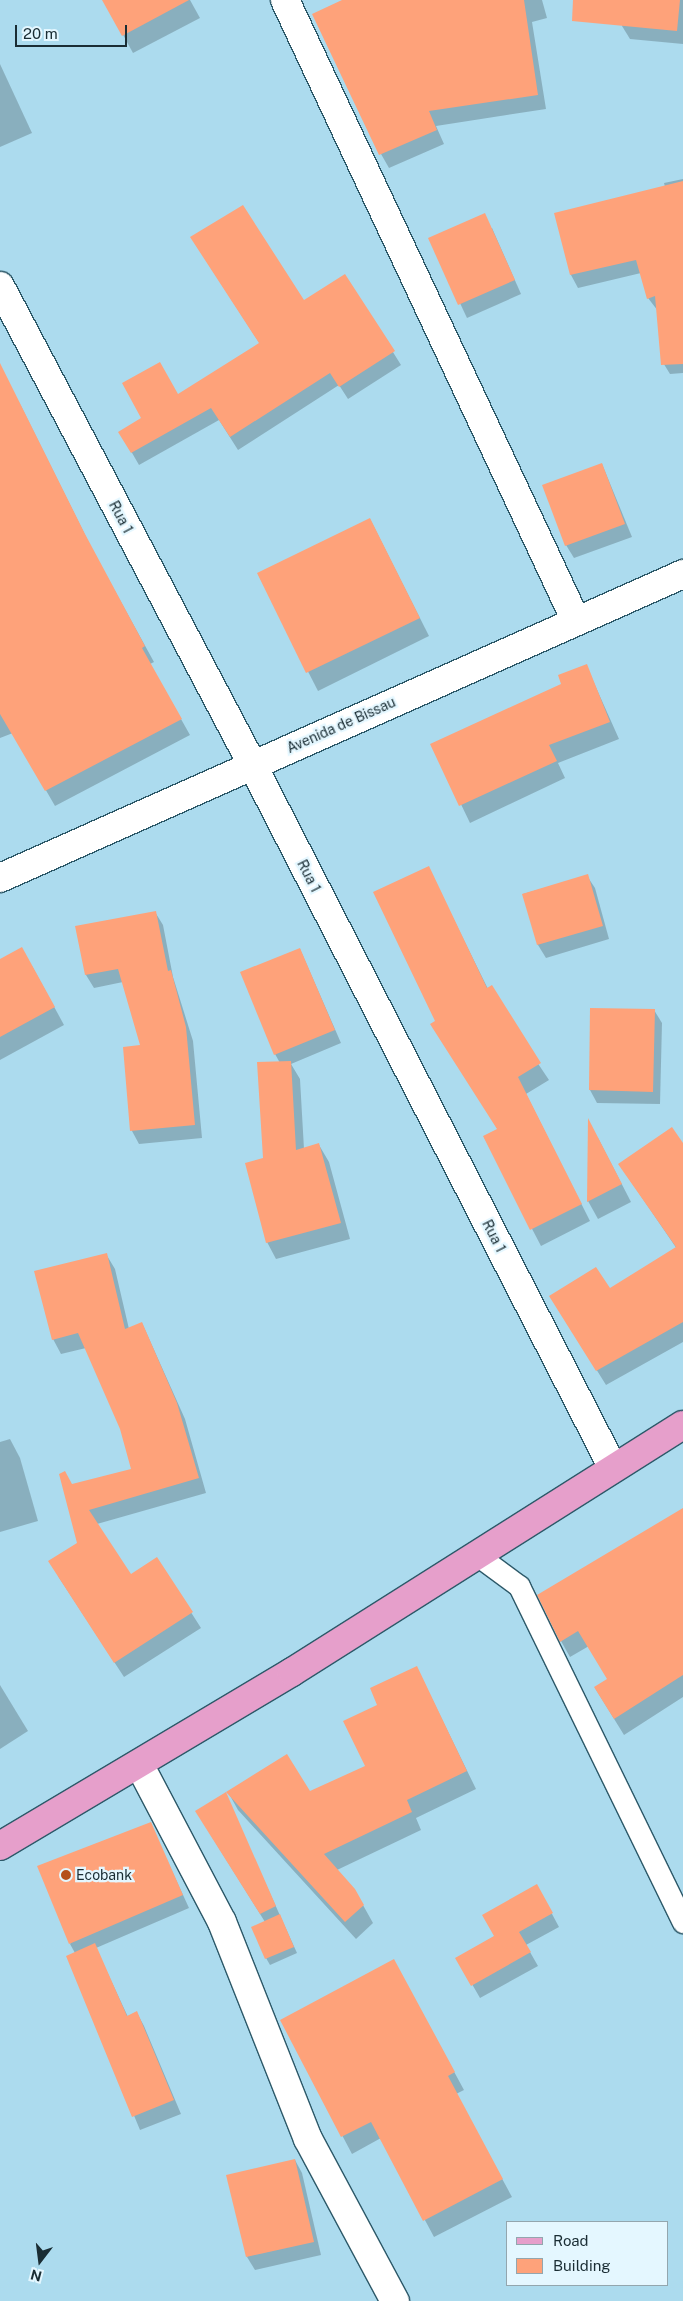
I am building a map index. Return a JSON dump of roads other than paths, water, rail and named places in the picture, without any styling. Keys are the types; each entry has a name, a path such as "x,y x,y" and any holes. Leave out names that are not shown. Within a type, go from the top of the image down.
{"main road":[{"path":"0,1846 139,1764 477,1555 683,1424"}],"street":[{"path":"285,0 576,621"},
{"name":"Rua 1","path":"0,286 252,764 613,1468"},
{"name":"Avenida de Bissau","path":"0,878 252,764 683,574"},
{"path":"139,1764 222,1922 308,2139 395,2301"}],"lane":[{"path":"477,1555 519,1586 683,1922"}],"place":[{"name":"Ecobank","path":"66,1875"}]}
